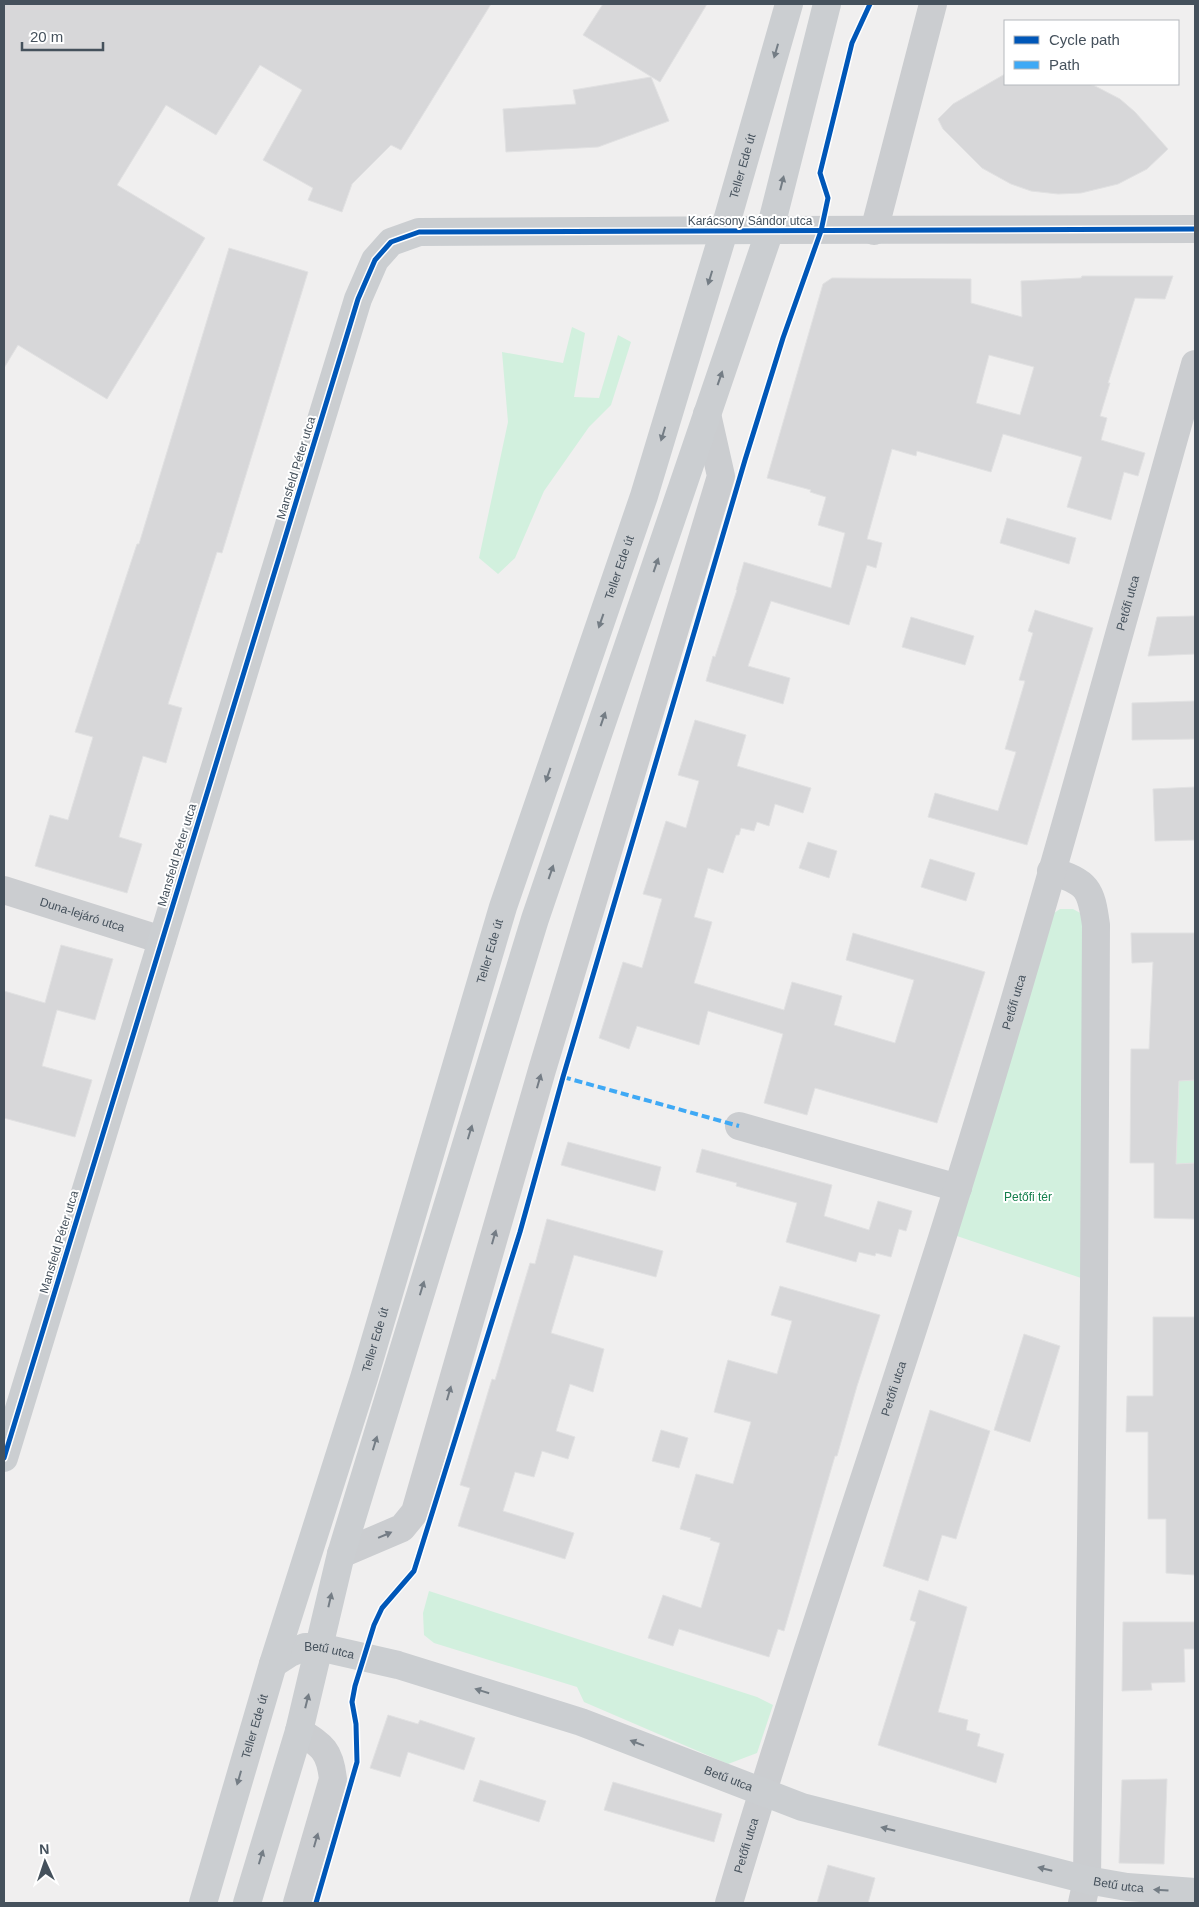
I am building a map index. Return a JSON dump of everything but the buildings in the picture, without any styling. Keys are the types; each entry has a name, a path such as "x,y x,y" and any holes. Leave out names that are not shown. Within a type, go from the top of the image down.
{"main road":[{"name":"Teller Ede út","path":"203,1903 273,1664 364,1378 503,907 644,496 724,231 789,4"},
{"path":"247,1903 299,1731 340,1554 535,919 770,230 827,4"},
{"name":"Karácsony Sándor utca","path":"375,260 391,242 419,232 770,230"},
{"name":"Mansfeld Péter utca","path":"4,1458 358,299 375,260"},
{"name":"Betű utca","path":"273,1664 290,1653 305,1647 319,1647 398,1665 581,1722 802,1807 1084,1892 1127,1887 1195,1892"}],"street":[{"path":"874,231 933,4"},
{"name":"Karácsony Sándor utca","path":"770,230 1195,229"},
{"name":"Petőfi utca","path":"729,1903 762,1793 958,1188 1052,871 1195,364"},
{"path":"340,1554 402,1528 415,1512 545,1060 721,476 708,414"},
{"path":"1052,871 1072,877 1083,885 1093,901 1096,926 1094,1282 1084,1892"},
{"name":"Duna-lejáró utca","path":"4,890 162,940"},
{"path":"739,1126 958,1188"},
{"path":"297,1903 333,1780 331,1761 322,1748 299,1731"}],"green space":[{"path":"572,327 585,333 574,397 599,398 618,335 631,342 611,405 589,427 544,491 515,558 498,574 479,558 508,422 502,352 563,363"},
{"name":"Petőfi tér","path":"1060,909 1073,909 1084,915 1087,1280 954,1235 1054,913"},
{"path":"1195,1080 1195,1163 1176,1164 1179,1081"},
{"path":"429,1591 757,1697 773,1705 757,1753 728,1764 584,1702 577,1687 434,1643 424,1635 423,1613"}],"marked path":[{"path":"563,1077 739,1126"}],"cycle path":[{"path":"316,1903 357,1762 356,1724 352,1702 355,1686 374,1625 382,1608 414,1571 520,1232 563,1077 745,460 783,338 821,231 828,198 820,173 852,43 870,4"},
{"path":"4,1458 358,299 375,260 391,242 419,232 1195,229"}]}
